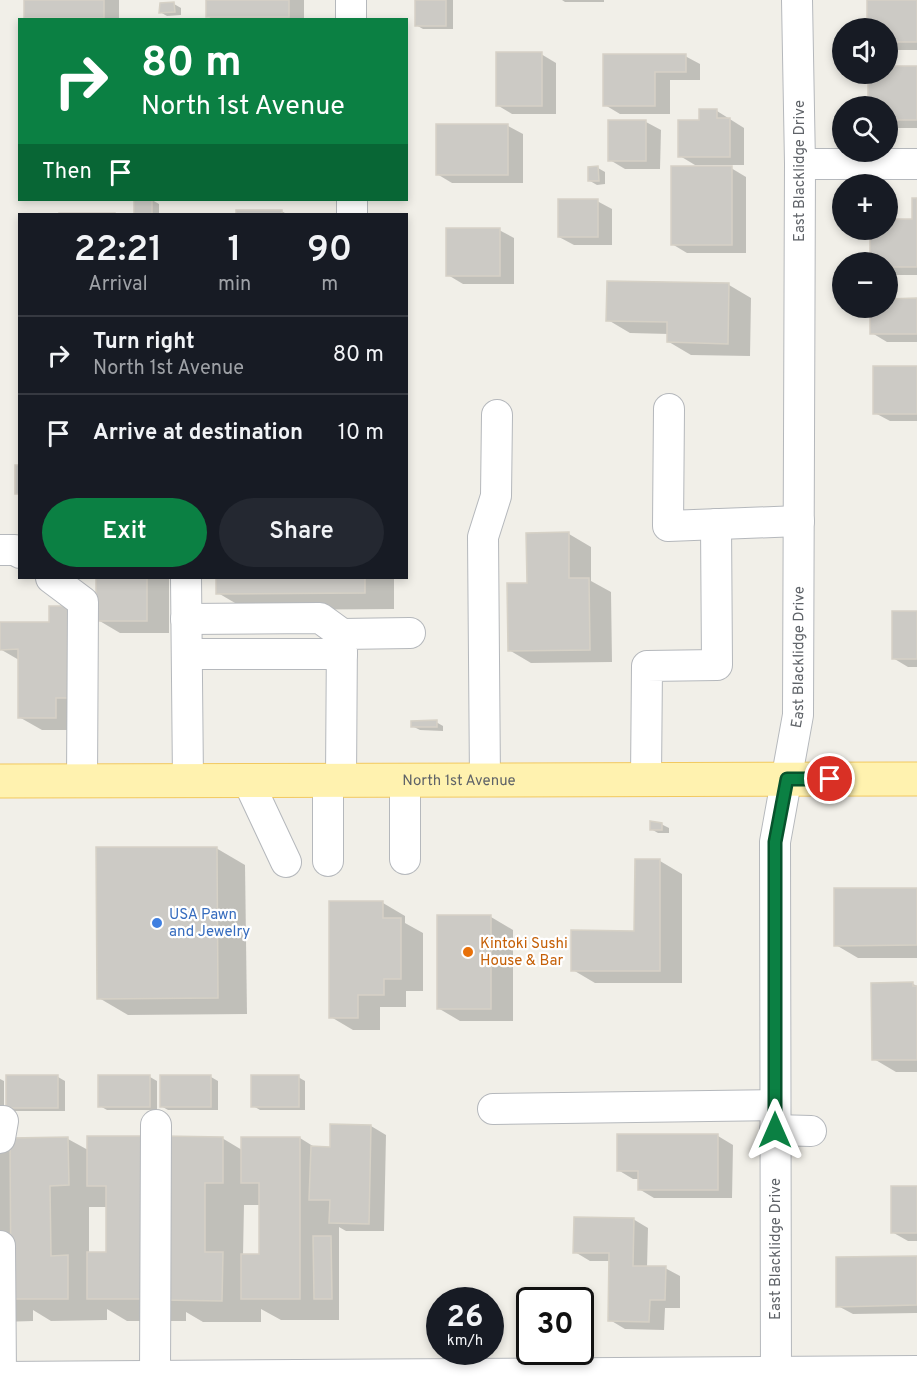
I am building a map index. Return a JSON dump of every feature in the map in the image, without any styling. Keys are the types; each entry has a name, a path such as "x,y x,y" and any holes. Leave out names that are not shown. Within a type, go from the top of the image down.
{"main road":[{"name":"North 1st Avenue","path":"0,782 917,779"}],"street":[{"path":"351,0 351,18"},
{"name":"East Blacklidge Drive","path":"776,1377 775,842 798,715 800,164 797,0"},
{"path":"800,164 917,164"},
{"path":"669,409 668,526 799,521"},
{"path":"485,780 483,537 496,496 497,415"},
{"path":"646,780 646,666 717,665 716,524"},
{"path":"0,550 15,550 18,552"},
{"path":"52,579 82,602 82,782"},
{"path":"186,579 188,781"},
{"path":"186,619 320,618 342,644 328,861"},
{"path":"187,654 342,644 410,633"},
{"path":"248,781 286,862"},
{"path":"405,781 405,859"},
{"path":"493,1109 775,1117 812,1131"},
{"path":"0,1121 3,1120 0,1138"},
{"path":"155,1376 156,1125"},
{"path":"0,1246 0,1377 776,1377 917,1371"}],"building":[{"path":"24,0 104,0 104,18 24,18"},
{"path":"206,0 289,0 289,17 206,17"},
{"path":"415,0 446,0 446,26 415,26"},
{"path":"867,0 917,0 917,42 898,42 898,18 867,18"},
{"path":"174,2 175,12 159,13 160,3"},
{"path":"496,52 542,52 542,106 496,106"},
{"path":"603,54 686,54 686,72 655,72 655,106 603,106"},
{"path":"898,66 917,66 917,120 898,120 898,96 868,96 868,84 898,84"},
{"path":"699,109 717,109 717,118 730,118 730,157 678,157 678,120 699,120"},
{"path":"608,120 646,120 646,161 608,161"},
{"path":"436,124 508,124 508,175 436,175"},
{"path":"598,166 599,181 588,181 588,167"},
{"path":"671,166 732,166 732,245 671,245"},
{"path":"912,198 917,198 917,267 898,267 898,252 870,252 870,240 898,240 898,219 912,219"},
{"path":"558,199 598,199 598,237 558,237"},
{"path":"134,201 152,201 152,213 134,213"},
{"path":"236,210 282,210 282,213 236,213"},
{"path":"446,228 500,228 500,276 446,276"},
{"path":"607,281 729,283 728,344 667,342 667,322 606,321"},
{"path":"917,298 917,334 870,334 870,318 898,318 898,299"},
{"path":"873,366 917,366 917,414 873,414"},
{"path":"15,465 18,465 18,494 15,494"},
{"path":"569,532 569,578 589,578 590,650 508,651 507,583 527,583 526,533"},
{"path":"96,579 147,579 147,621 96,621"},
{"path":"216,579 365,579 365,593 216,594"},
{"path":"49,606 70,606 70,698 56,698 56,718 18,718 18,649 0,650 0,622 49,622"},
{"path":"892,611 917,611 917,659 892,659"},
{"path":"437,720 437,727 411,727 411,721"},
{"path":"650,821 662,823 662,830 650,830"},
{"name":"USA Pawn and Jewelry","path":"96,847 217,847 218,998 97,999"},
{"path":"635,859 660,859 660,971 571,971 571,930 634,931"},
{"path":"834,888 917,888 917,945 834,946"},
{"path":"329,901 383,901 383,918 401,918 401,979 384,979 384,995 358,995 358,1018 329,1018"},
{"path":"437,915 491,915 491,1009 437,1009"},
{"path":"913,982 913,986 917,986 917,1060 872,1060 871,983"},
{"path":"6,1075 58,1075 58,1108 6,1108"},
{"path":"98,1075 150,1075 150,1107 98,1107"},
{"path":"160,1075 211,1075 211,1107 160,1107"},
{"path":"251,1075 299,1075 299,1107 251,1107"},
{"path":"330,1124 371,1125 369,1224 329,1223 330,1200 309,1200 311,1146 330,1147"},
{"path":"617,1134 718,1134 718,1190 638,1190 638,1171 617,1171"},
{"path":"87,1136 147,1136 147,1299 87,1299 87,1252 106,1252 106,1186 87,1186"},
{"path":"163,1136 223,1137 223,1183 205,1183 205,1252 223,1252 222,1301 162,1300"},
{"path":"68,1137 69,1185 50,1186 51,1256 68,1255 68,1299 11,1299 10,1138"},
{"path":"241,1137 300,1137 300,1299 241,1299 241,1254 259,1254 259,1183 241,1183"},
{"path":"891,1186 917,1186 917,1233 891,1233"},
{"path":"574,1217 634,1218 633,1266 666,1266 665,1300 650,1300 649,1322 608,1321 609,1253 573,1253"},
{"path":"313,1236 331,1236 332,1299 314,1299"},
{"path":"917,1256 917,1305 836,1307 836,1257"}],"place":[{"name":"USA Pawn and Jewelry","path":"157,923"},
{"name":"Kintoki Sushi House & Bar","path":"468,952"}],"route":[{"path":"775,1130 775,842 787,779 830,779"}]}
